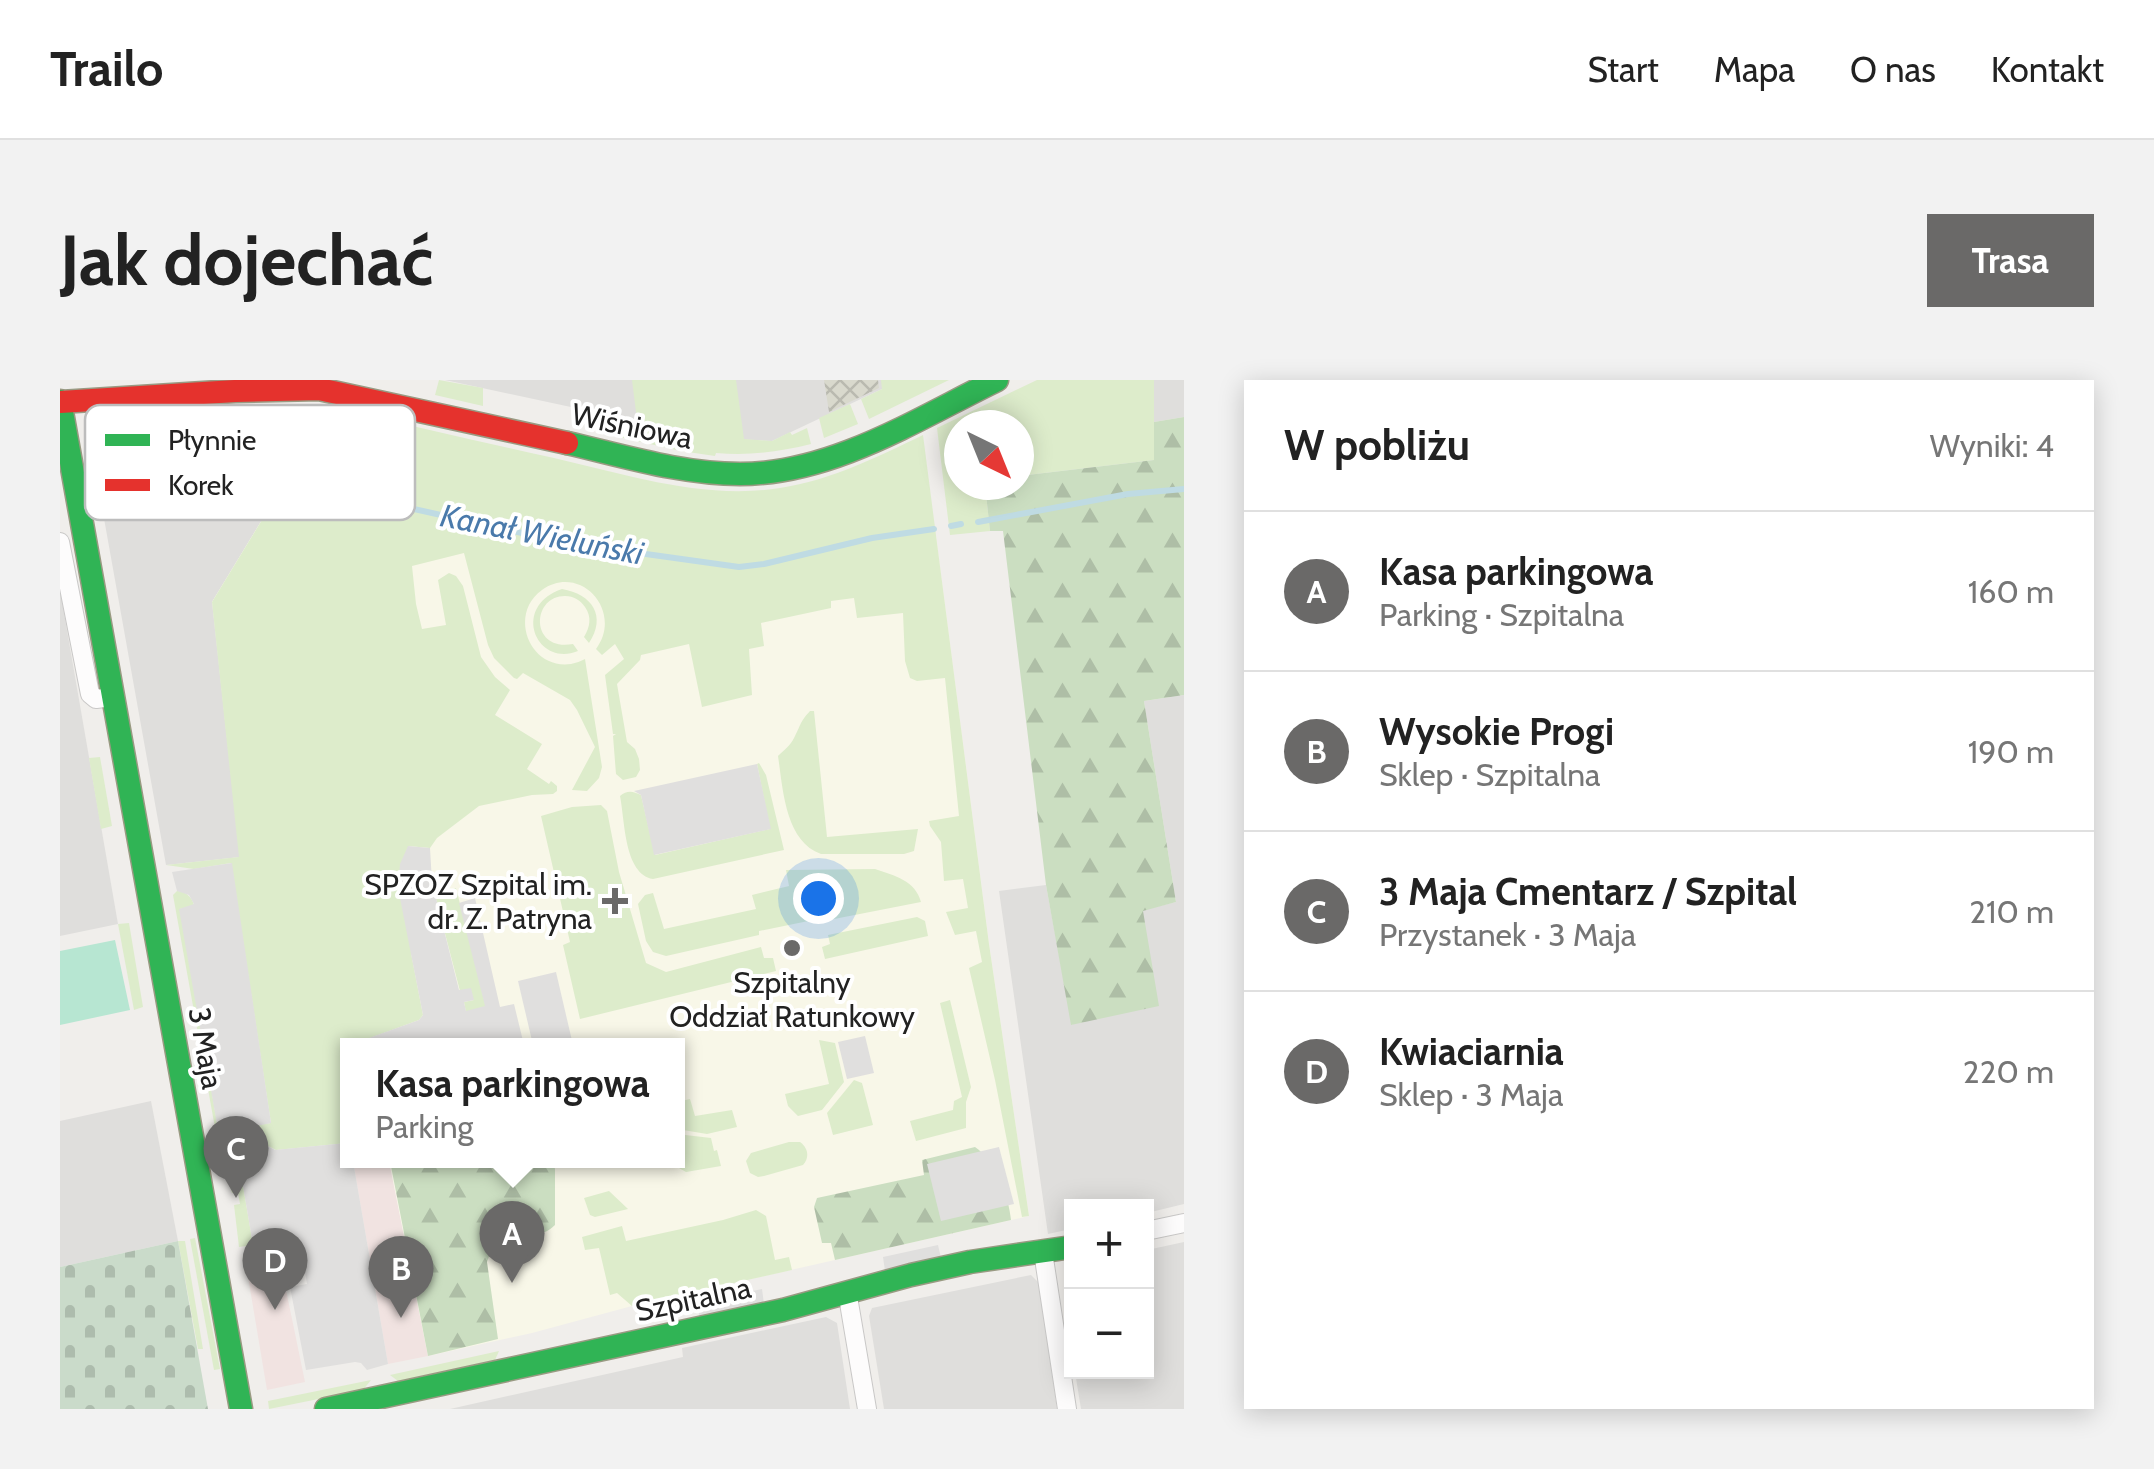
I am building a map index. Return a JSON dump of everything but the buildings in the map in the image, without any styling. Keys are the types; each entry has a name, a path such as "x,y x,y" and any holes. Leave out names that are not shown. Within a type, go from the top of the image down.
{"street":[{"name":"Wiśniowa","path":"415,406 686,470 768,473 822,461 997,380"},
{"name":"Wiśniowa","path":"60,402 320,384 409,405"},
{"name":"3 Maja","path":"60,402 241,1409"},
{"path":"60,542 90,694 96,699 113,697"},
{"path":"1154,1230 1184,1223"},
{"name":"Szpitalna","path":"326,1409 782,1310 944,1268 1064,1248"},
{"path":"1043,1252 1067,1409"},
{"path":"847,1291 867,1409"}],"shaded area":[{"path":"445,380 901,380 772,441 715,438"},
{"path":"824,380 878,380 879,388 829,412"},
{"path":"1154,380 1184,380 1184,417 1154,422"},
{"name":"SPZOZ Szpital im. dr. Z. Patryna","path":"415,497 936,536 1029,1216 428,1356 390,1168 685,1168 685,1038 345,1038 212,602 262,520 415,520"},
{"path":"104,520 262,520 212,602 240,857 166,865"},
{"path":"60,590 118,924 60,936"},
{"path":"1184,695 1184,1204 1154,1211 1154,1199 1064,1199 1064,1231 1048,1234 999,891 1046,885 1072,1025 1143,910 1176,902 1144,701"},
{"path":"757,764 771,829 654,855 641,795 634,791"},
{"path":"408,846 430,848 432,882 459,990 471,988 474,1000 464,1002 466,1011 485,1006 459,903 475,898 500,1007 514,1004 522,1038 369,1038 419,1020 423,1015 398,888 400,864"},
{"path":"232,863 271,1123 252,1127 260,1142 275,1150 340,1144 340,1168 354,1168 388,1364 367,1370 355,1362 306,1370 290,1287 307,1284 301,1249 296,1242 286,1239 253,1245 238,1156 223,1158 179,909 194,904 189,895 177,891 172,872"},
{"path":"556,972 571,1038 531,1038 518,981"},
{"path":"865,1036 874,1073 847,1079 838,1042"},
{"path":"151,1101 178,1241 60,1267 60,1121"},
{"path":"999,1147 1014,1204 941,1221 927,1164"},
{"path":"354,1168 390,1168 428,1356 388,1364"},
{"path":"1184,1242 1184,1409 1081,1409 1076,1379 1154,1379 1154,1248"},
{"path":"285,1245 292,1282 285,1285 305,1382 267,1390 244,1253"},
{"path":"938,1245 941,1258 885,1271 883,1257"},
{"path":"1031,1275 1040,1284 1057,1409 884,1409 869,1316 872,1308"},
{"path":"762,1289 764,1304 700,1318 697,1303"},
{"path":"826,1317 837,1323 850,1409 450,1409 683,1357 682,1348"}],"green space":[{"path":"439,380 483,388 483,406 435,395"},
{"path":"632,380 736,380 744,439 772,441 807,428 811,444 764,453 715,456 606,434 610,415 637,420"},
{"path":"881,380 949,380 869,419 861,399 882,389"},
{"path":"1037,380 1154,380 1154,460 1034,474 1034,410 974,410"},
{"path":"850,404 858,424 824,438 819,418"},
{"path":"1184,417 1184,695 1144,701 1176,902 1143,911 1159,1006 1071,1025 1046,885 1003,531 990,531 987,500 1034,500 1034,474 1154,460 1154,422"},
{"path":"944,425 944,486 937,428"},
{"path":"415,427 638,478 723,491 780,488 818,479 923,435 989,944 1029,1216 1022,1217 969,968 982,962 976,931 955,935 946,912 968,908 963,879 944,881 941,842 929,821 959,816 945,678 910,678 905,661 903,613 857,618 854,598 831,601 831,608 761,623 764,646 749,649 752,695 702,707 689,644 641,655 617,684 627,742 635,749 640,770 636,777 623,780 616,774 616,734 605,675 624,659 615,644 602,655 596,649 605,620 594,595 570,582 542,590 526,613 528,638 534,650 556,664 585,659 602,767 599,778 587,791 572,790 595,747 570,700 523,673 514,678 494,658 464,553 412,566 422,629 446,625 438,580 449,573 463,586 481,657 510,690 495,715 542,744 527,769 549,784 551,781 557,791 479,806 437,838 430,848 408,846 411,953 423,1015 370,1038 340,1038 340,1144 276,1150 260,1142 251,1126 271,1123 231,863 194,869 166,865 239,857 212,602 262,520 415,520"},
{"path":"946,500 987,500 990,531 950,535"},
{"path":"562,589 588,601 594,608 597,624 589,643 584,637 589,614 581,602 565,596 546,605 541,613 543,632 549,640 573,644 578,651 563,654 541,644 533,621 546,598"},
{"path":"810,711 814,711 827,837 918,829 914,851 821,854 800,838 784,798 778,756 791,743"},
{"path":"100,757 112,826 101,829 89,758"},
{"path":"759,763 766,775 784,850 653,879 643,875 631,857 620,796 630,792 641,795 655,855 770,829"},
{"path":"601,805 607,811 619,872 646,963 666,972 761,947 764,958 773,958 776,971 580,1019 563,945 570,942 541,816 572,807"},
{"path":"875,869 909,884 921,902 759,931 759,935 666,956 653,952 646,941 638,904 645,895 653,893 664,929 756,909 752,895 789,886 786,870"},
{"path":"456,888 486,1007 466,1012 464,1002 474,1000 460,991 435,895"},
{"path":"177,891 188,895 194,905 180,909 223,1157 238,1156 253,1245 239,1247 234,1205 240,1204 238,1193 232,1193 219,1150 173,895"},
{"path":"917,917 925,921 928,936 825,959 822,947 830,944 828,935"},
{"path":"129,923 143,1007 134,1010 118,924"},
{"path":"115,940 130,1010 60,1025 60,951"},
{"path":"950,1000 971,1087 966,1102 966,1128 916,1141 910,1121 953,1110 954,1101 962,1097 940,1003"},
{"path":"819,1040 835,1043 844,1082 822,1110 798,1116 788,1106 785,1094 829,1084"},
{"path":"854,1080 862,1083 873,1125 833,1135 827,1113"},
{"path":"690,1099 695,1116 732,1110 737,1127 707,1134 685,1130 685,1100"},
{"path":"685,1135 711,1138 721,1166 686,1172 679,1168 685,1168"},
{"path":"800,1142 805,1147 803,1165 758,1177 750,1173 746,1161 751,1153"},
{"path":"975,1147 1000,1180 1011,1220 835,1260 831,1243 822,1243 814,1207 817,1198 924,1175 922,1160"},
{"path":"391,1168 555,1168 555,1225 537,1235 499,1245 487,1262 498,1339 428,1356"},
{"path":"609,1191 628,1209 590,1215 584,1198"},
{"path":"756,1210 766,1216 775,1260 789,1257 792,1270 632,1306 617,1293 610,1295 599,1248 585,1250 582,1237 622,1226 626,1241"},
{"path":"195,1238 220,1369 214,1370 190,1239"},
{"path":"178,1241 185,1241 203,1349 198,1349"},
{"path":"178,1241 208,1409 60,1409 60,1267"},
{"path":"499,1351 495,1360 398,1381 390,1375"},
{"path":"371,1380 363,1390 269,1409 268,1401"}],"waterway":[{"name":"Kanał Wieluński","path":"978,522 1128,494 1184,489"},
{"name":"Kanał Wieluński","path":"415,509 567,543 739,567 872,538 934,529"},
{"name":"Kanał Wieluński","path":"951,526 961,524"}],"traffic: fast":[{"path":"567,443 696,471 774,472 808,465 873,442 997,380"},
{"path":"60,401 241,1409"},
{"path":"326,1409 783,1310 970,1262 1064,1248"}],"traffic: jam":[{"path":"60,402 319,389 392,405"},
{"path":"415,410 567,443"}],"place":[{"name":"SPZOZ Szpital im. dr. Z. Patryna","path":"615,901"},
{"name":"Szpitalny Oddział Ratunkowy","path":"792,948"},
{"name":"3 Maja Cmentarz / Szpital","path":"236,1198"},
{"name":"Kasa parkingowa","path":"512,1283"},
{"name":"Kwiaciarnia","path":"275,1310"},
{"name":"Wysokie Progi","path":"401,1318"}]}
